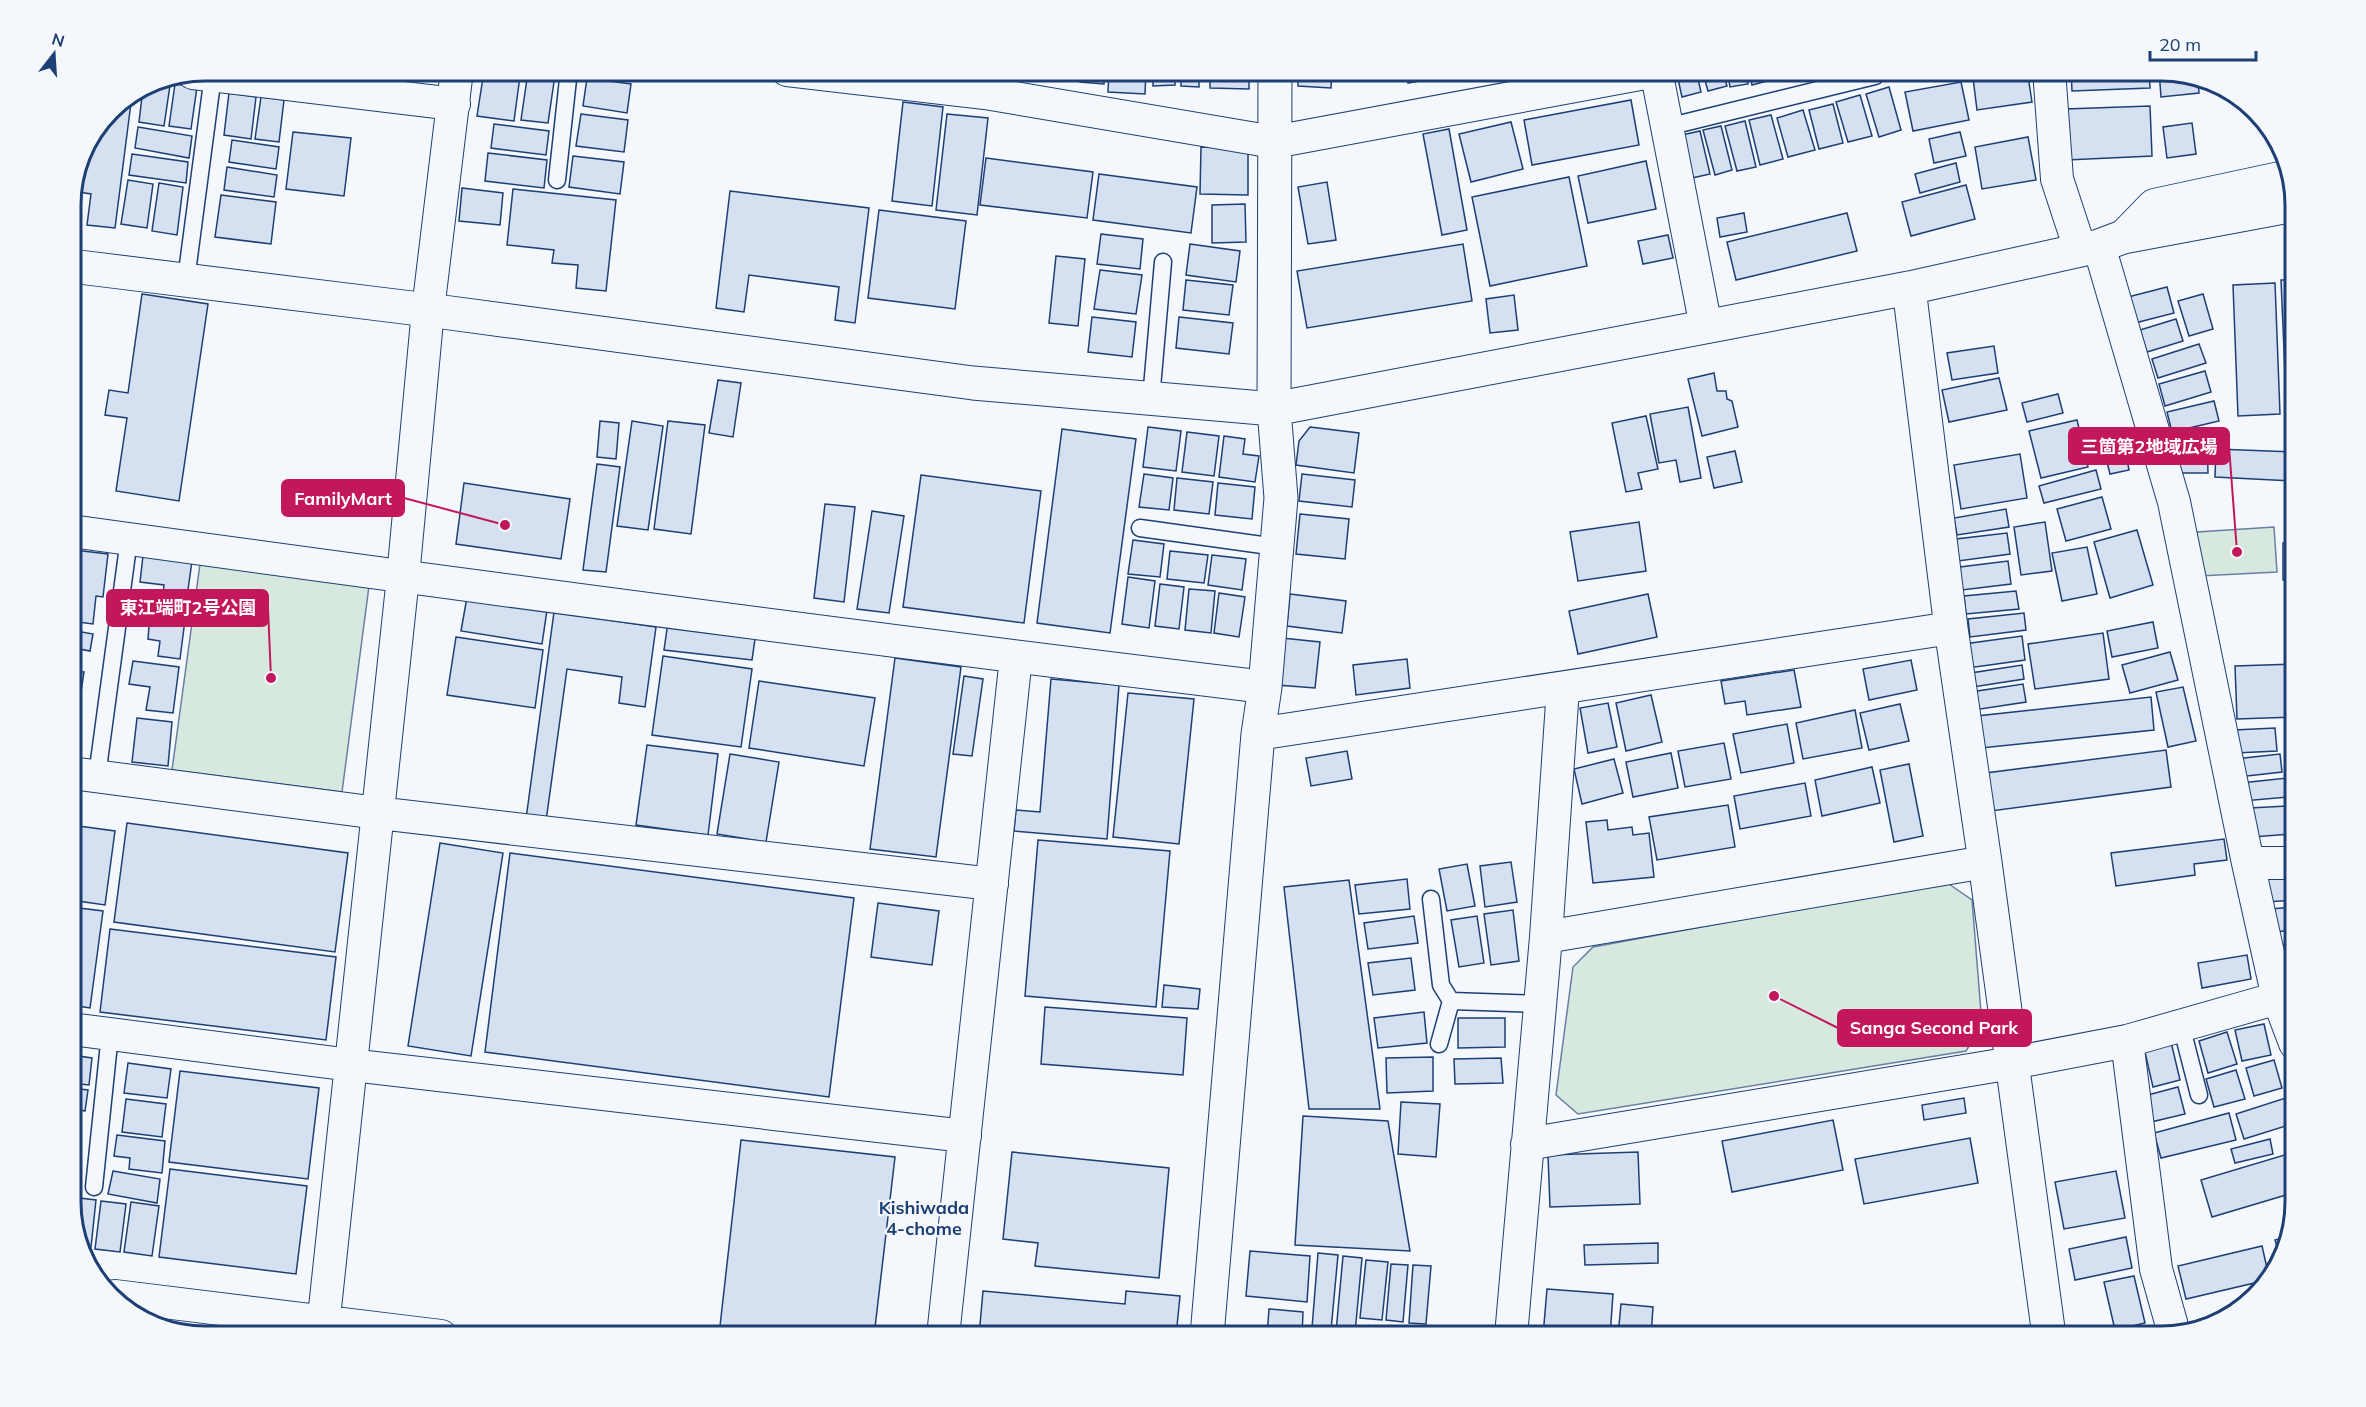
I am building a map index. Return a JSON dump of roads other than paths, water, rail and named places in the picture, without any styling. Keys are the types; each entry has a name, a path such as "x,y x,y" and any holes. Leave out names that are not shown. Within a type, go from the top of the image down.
{"street":[{"path":"262,81 454,104"},
{"path":"323,1326 403,578 428,310 456,81"},
{"path":"968,81 985,82 1274,142 1602,81"},
{"path":"1208,1326 1258,734 1265,687 1281,498 1274,409 1275,81"},
{"path":"1658,81 1706,327"},
{"path":"2050,81 2057,179 2100,244 2174,502 2248,863 2285,992"},
{"path":"2100,244 2154,205 2282,178"},
{"path":"81,267 428,310 973,383 1274,409 1910,288 2100,244 2285,207"},
{"path":"1910,288 1951,628 2048,1326"},
{"path":"81,532 403,578 1265,687"},
{"path":"1258,734 1951,628"},
{"path":"944,1326 1016,657"},
{"path":"1512,1326 1546,937 1563,688"},
{"path":"84,774 378,813 992,884"},
{"path":"1546,937 1985,862"},
{"path":"2248,863 2285,863"},
{"path":"1527,1144 2012,1063 2127,1041 2285,999"},
{"path":"81,1030 351,1065 965,1136"},
{"path":"2127,1041 2156,1269 2172,1325"},
{"path":"127,1298 304,1326"}],"lane":[{"path":"186,280 202,81"},
{"path":"557,180 568,81"},
{"path":"1667,127 1855,81"},
{"path":"1151,399 1163,262"},
{"path":"1140,528 1276,547"},
{"path":"84,774 129,539"},
{"path":"1431,899 1441,986 1451,1001 1439,1044"},
{"path":"1451,1001 1539,1004"},
{"path":"2181,1025 2199,1095"},
{"path":"94,1186 110,1034"}],"place":[{"name":"FamilyMart","path":"505,525"},
{"name":"三箇第2地域広場","path":"2237,552"},
{"name":"東江端町2号公園","path":"271,678"},
{"name":"Sanga Second Park","path":"1774,996"}],"district":[{"name":"Kishiwada 4-chome","path":"924,1217"}]}
